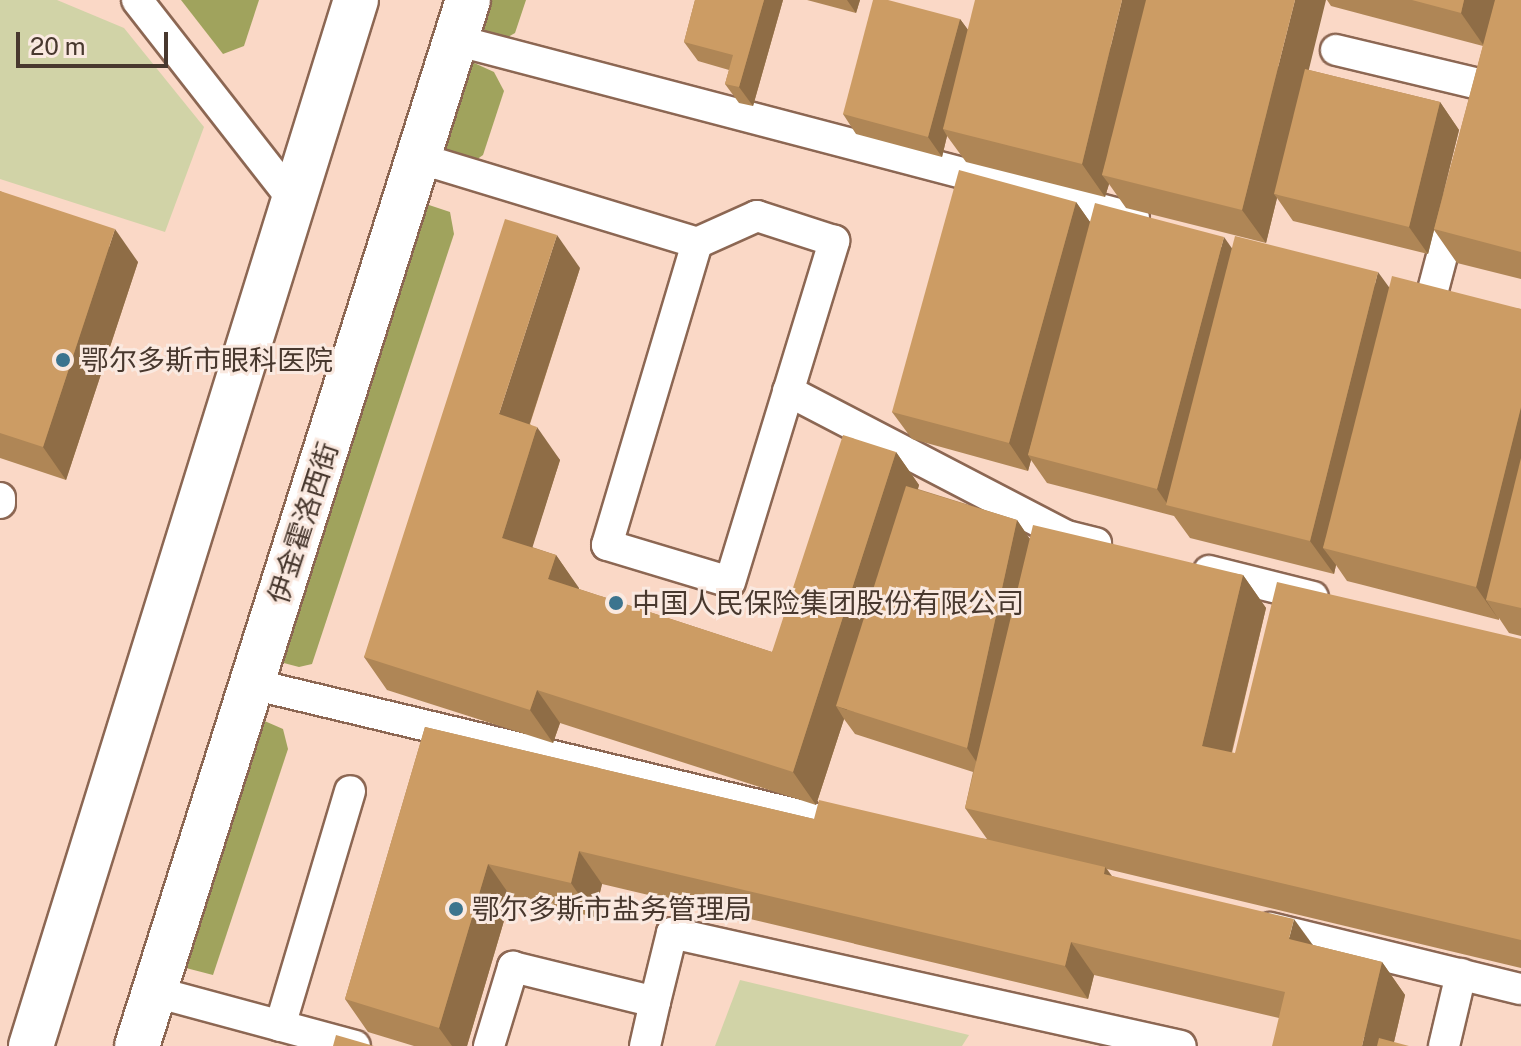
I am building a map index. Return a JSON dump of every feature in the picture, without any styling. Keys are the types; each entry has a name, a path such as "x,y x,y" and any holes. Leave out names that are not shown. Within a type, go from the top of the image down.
{"street":[{"path":"31,1046 356,0"},
{"name":"伊金霍洛西街","path":"137,1046 462,20"}],"lane":[{"path":"137,0 294,201"},
{"path":"462,20 1157,224"},
{"path":"1336,50 1491,72 1480,116"},
{"path":"418,158 697,243 757,216 834,241 730,582 607,545 697,243"},
{"path":"1433,290 1464,174"},
{"path":"1111,212 1119,182"},
{"path":"1402,283 1462,297"},
{"path":"788,391 1067,536 1127,551"},
{"path":"1173,562 1339,604"},
{"path":"252,684 887,836"},
{"path":"280,1026 350,791"},
{"path":"1244,922 1521,989"},
{"path":"645,1046 672,933 1181,1046"},
{"path":"489,1046 513,967 655,1002"},
{"path":"1444,1046 1461,974"},
{"path":"155,992 355,1046"}],"green space":[{"path":"0,0 57,0 124,28 204,127 165,232 0,179"},
{"path":"181,0 259,0 244,46 223,54"},
{"path":"480,0 526,0 515,33 503,40 481,32"},
{"path":"472,62 494,72 504,91 483,155 469,165 441,155 455,75"},
{"path":"426,204 450,212 454,234 312,664 299,667 280,662"},
{"path":"260,719 283,729 288,749 213,975 186,968 180,939"},
{"path":"740,980 969,1035 962,1046 715,1046"}],"building":[{"path":"695,0 764,0 739,87 725,84 733,55 684,42"},
{"path":"873,0 888,0 960,19 928,137 843,114"},
{"path":"975,0 1122,0 1082,164 943,129"},
{"path":"1146,0 1295,0 1242,210 1102,175"},
{"path":"1412,0 1464,0 1461,13"},
{"path":"1495,0 1521,0 1521,252 1434,229"},
{"path":"1305,69 1440,102 1409,227 1274,194"},
{"path":"959,170 1076,202 1009,443 892,412"},
{"path":"0,191 115,229 43,447 0,433"},
{"path":"1095,203 1224,237 1157,489 1028,455"},
{"path":"505,219 557,235 499,414 537,427 502,538 556,555 548,579 772,652 843,435 896,452 793,772 537,690 530,710 364,657"},
{"path":"1235,236 1378,272 1310,541 1166,505"},
{"path":"1392,276 1521,309 1521,407 1476,587 1323,548"},
{"path":"1521,458 1521,608 1486,600"},
{"path":"906,486 1017,520 967,748 836,706"},
{"path":"1033,525 1243,575 1202,746 1235,753 1277,582 1521,639 1521,940 965,808"},
{"path":"425,727 814,819 819,800 1105,867 1104,874 1294,919 1289,939 1382,962 1362,1046 1272,1046 1285,992 1071,942 1065,966 579,851 571,883 488,864 439,1028 345,999"},
{"path":"336,1035 374,1046 333,1046"},
{"path":"1379,1038 1409,1046 1377,1046"}],"place":[{"name":"鄂尔多斯市眼科医院","path":"63,360"},
{"name":"中国人民保险集团股份有限公司","path":"616,603"},
{"name":"鄂尔多斯市盐务管理局","path":"456,909"}]}
